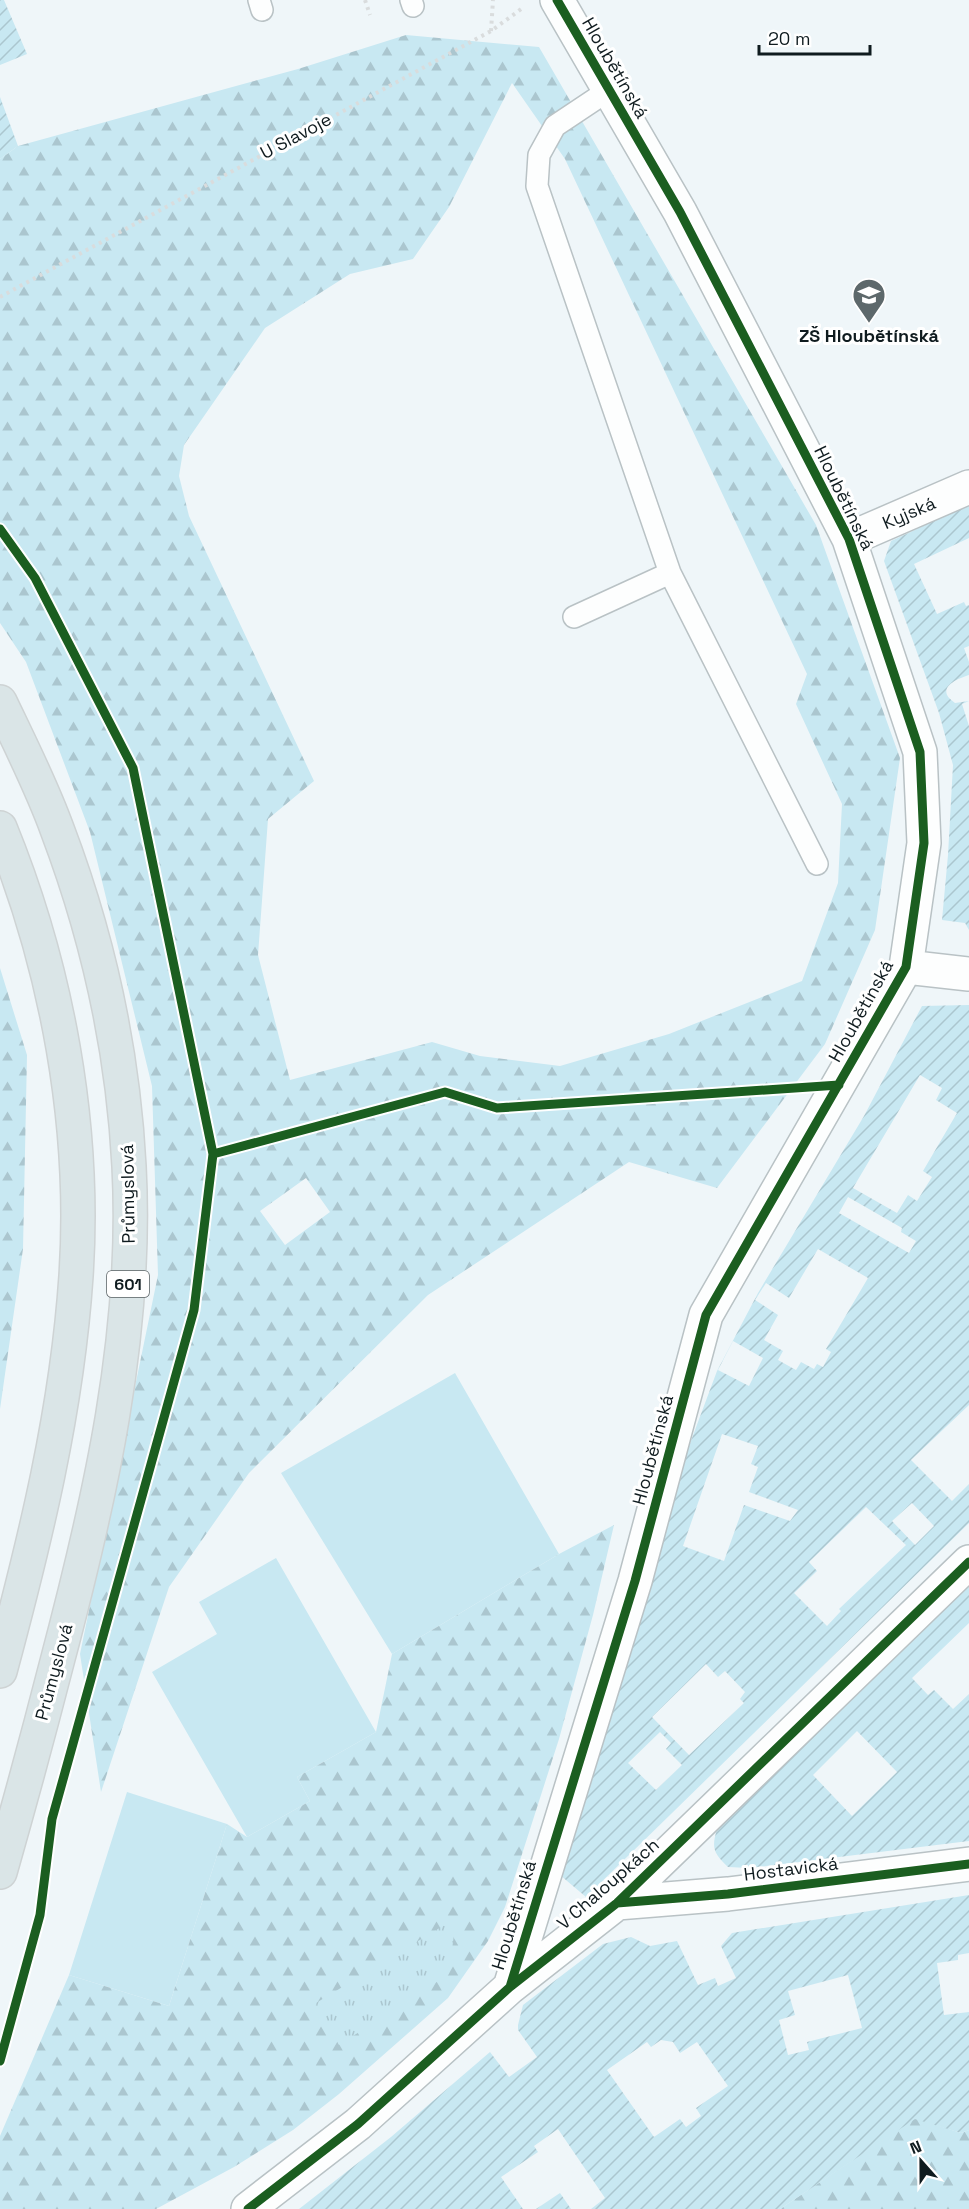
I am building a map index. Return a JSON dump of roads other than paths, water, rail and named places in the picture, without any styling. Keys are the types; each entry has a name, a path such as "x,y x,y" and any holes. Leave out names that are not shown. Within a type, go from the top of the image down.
{"main road":[{"name":"Průmyslová","path":"0,702 57,829 100,965 111,1018 125,1116 129,1167 129,1266 121,1363 96,1508 72,1607 0,1872"},
{"path":"0,828 36,935 58,1029 73,1126 78,1225 72,1324 60,1416 35,1537 0,1671"}],"street":[{"name":"Hloubětínská","path":"510,1987 635,1581 706,1315 906,967 924,843 920,752 849,539 680,212 557,0"},
{"name":"Kyjská","path":"849,539 969,487"},
{"path":"906,967 969,974"},
{"name":"V Chaloupkách","path":"248,2209 358,2124 510,1987 617,1903 969,1562"},
{"name":"Hostavická","path":"617,1903 728,1894 969,1864"}],"lane":[{"path":"609,90 555,126 539,155 537,186 670,573 818,864"},
{"path":"574,616 670,573"}],"place":[{"name":"ZŠ Hloubětínská","path":"869,324"}]}
